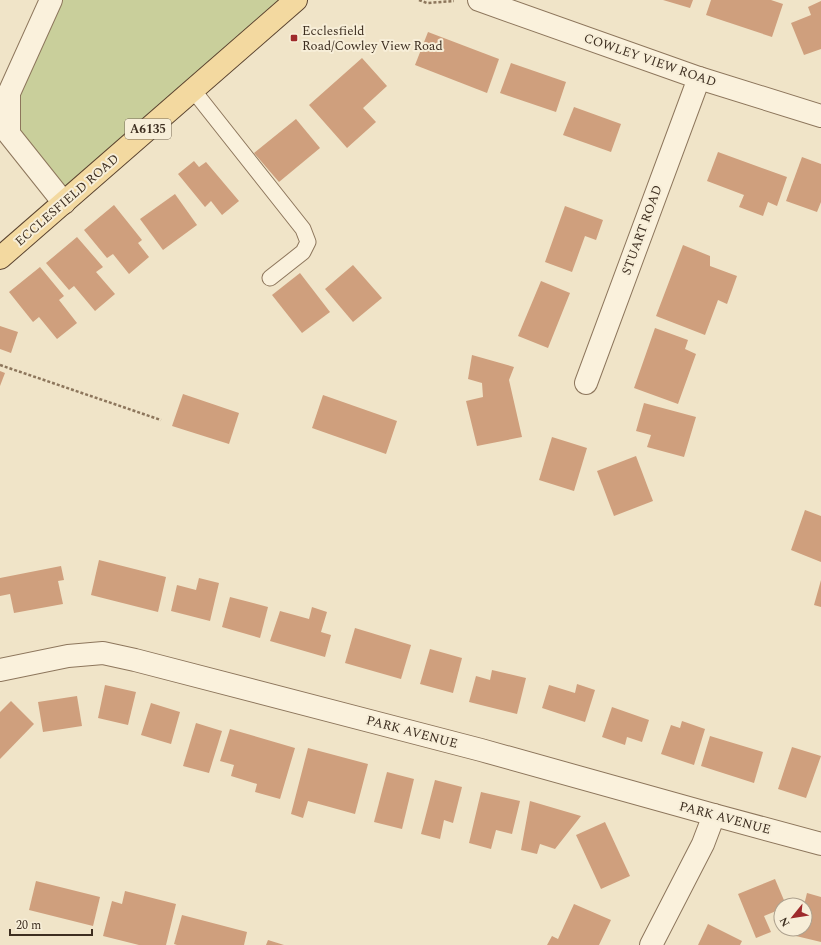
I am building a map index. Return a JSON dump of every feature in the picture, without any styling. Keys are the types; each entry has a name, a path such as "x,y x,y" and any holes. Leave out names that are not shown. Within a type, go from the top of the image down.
{"main road":[{"name":"ECCLESFIELD ROAD","path":"0,258 296,0"}],"street":[{"path":"51,0 9,93 5,138 64,203"},
{"name":"COWLEY VIEW ROAD","path":"479,0 699,78 821,116"},
{"name":"STUART ROAD","path":"586,383 699,78"},
{"name":"PARK AVENUE","path":"0,670 68,656 103,653 481,750 821,844"},
{"path":"651,945 703,844 714,815"}],"lane":[{"path":"193,90 303,229 308,242 303,252 270,278"}],"path":[{"path":"419,0 427,3 456,1"},
{"path":"0,365 161,420"}],"green space":[{"path":"63,0 288,0 68,192 20,131 20,95"}],"building":[{"path":"663,0 693,0 690,8"},
{"path":"711,0 771,0 783,4 772,37 706,15"},
{"path":"821,1 821,49 804,55 791,23 811,15 808,7"},
{"path":"428,32 499,59 487,93 415,65"},
{"path":"362,58 387,86 363,108 376,122 347,148 309,105"},
{"path":"511,63 566,82 556,112 500,93"},
{"path":"574,107 621,124 611,152 563,135"},
{"path":"296,119 320,148 279,182 254,153"},
{"path":"718,152 787,177 777,206 768,202 763,216 739,207 744,195 707,181"},
{"path":"802,157 821,164 821,202 817,212 786,201"},
{"path":"194,161 199,167 206,162 239,201 222,215 211,201 205,207 178,174"},
{"path":"175,194 197,225 163,250 140,219"},
{"path":"114,205 142,240 138,243 149,257 129,274 113,254 107,258 84,230"},
{"path":"565,206 603,220 596,240 585,236 572,272 545,262"},
{"path":"77,237 103,267 96,272 115,294 95,311 74,286 69,290 46,263"},
{"path":"683,245 710,256 710,266 737,276 727,304 718,300 705,335 656,316"},
{"path":"353,265 382,298 353,322 325,289"},
{"path":"40,267 64,296 59,300 77,323 57,339 39,317 33,322 9,292"},
{"path":"300,273 330,312 302,333 272,295"},
{"path":"541,281 570,293 548,348 518,336"},
{"path":"0,326 18,332 11,353 0,349"},
{"path":"655,328 688,340 685,349 696,354 678,404 634,388"},
{"path":"472,355 514,367 509,380 522,437 477,446 466,401 483,397 482,383 468,379"},
{"path":"0,371 5,373 0,386"},
{"path":"183,394 239,413 229,444 172,426"},
{"path":"323,395 397,421 386,454 312,428"},
{"path":"644,403 696,417 684,457 647,447 651,435 636,431"},
{"path":"552,437 587,448 574,491 539,480"},
{"path":"636,456 653,501 614,516 597,471"},
{"path":"805,510 821,516 821,562 791,550"},
{"path":"99,560 166,577 158,612 91,595"},
{"path":"61,566 64,580 58,581 63,604 14,613 10,594 0,596 0,578"},
{"path":"199,578 219,583 210,621 171,611 177,585 196,590"},
{"path":"821,580 821,607 814,605"},
{"path":"230,597 268,607 260,638 222,627"},
{"path":"312,607 327,612 321,632 331,635 325,657 270,641 280,611 309,619"},
{"path":"355,628 411,645 401,679 345,663"},
{"path":"430,649 462,658 453,693 420,684"},
{"path":"492,670 526,678 517,714 469,702 476,676 490,680"},
{"path":"577,684 595,690 585,722 542,708 549,685 575,693"},
{"path":"105,685 136,692 128,725 98,718"},
{"path":"77,696 82,726 43,732 38,702"},
{"path":"11,701 34,724 0,759 0,712"},
{"path":"151,703 180,712 171,744 141,735"},
{"path":"612,707 649,720 642,742 627,737 625,745 602,737"},
{"path":"682,721 705,729 694,765 661,754 671,725 680,728"},
{"path":"196,723 222,731 209,773 183,766"},
{"path":"230,729 295,748 280,799 255,792 257,784 231,776 234,765 220,761"},
{"path":"710,736 763,752 754,783 701,766"},
{"path":"792,747 821,756 806,798 778,789"},
{"path":"308,748 368,764 355,814 308,801 303,818 291,814"},
{"path":"387,772 414,779 402,829 374,822"},
{"path":"435,780 462,787 453,823 444,820 440,839 421,834"},
{"path":"481,792 520,801 512,834 496,830 491,849 469,843"},
{"path":"530,801 581,816 555,849 540,844 537,854 521,850"},
{"path":"605,822 630,876 601,889 576,835"},
{"path":"775,879 783,897 773,897 773,912 764,916 771,932 756,938 738,894"},
{"path":"36,881 100,897 93,926 29,910"},
{"path":"125,891 176,904 166,945 139,945 103,936 112,901 122,904"},
{"path":"807,893 821,897 821,942 800,937 813,937 813,897 806,897"},
{"path":"574,904 611,920 599,945 547,945 552,936 558,939"},
{"path":"182,915 247,932 244,945 174,944"},
{"path":"708,924 742,941 740,945 698,945"},
{"path":"268,940 284,945 266,945"}],"place":[{"name":"Ecclesfield Road/Cowley View Road","path":"294,38"}]}
